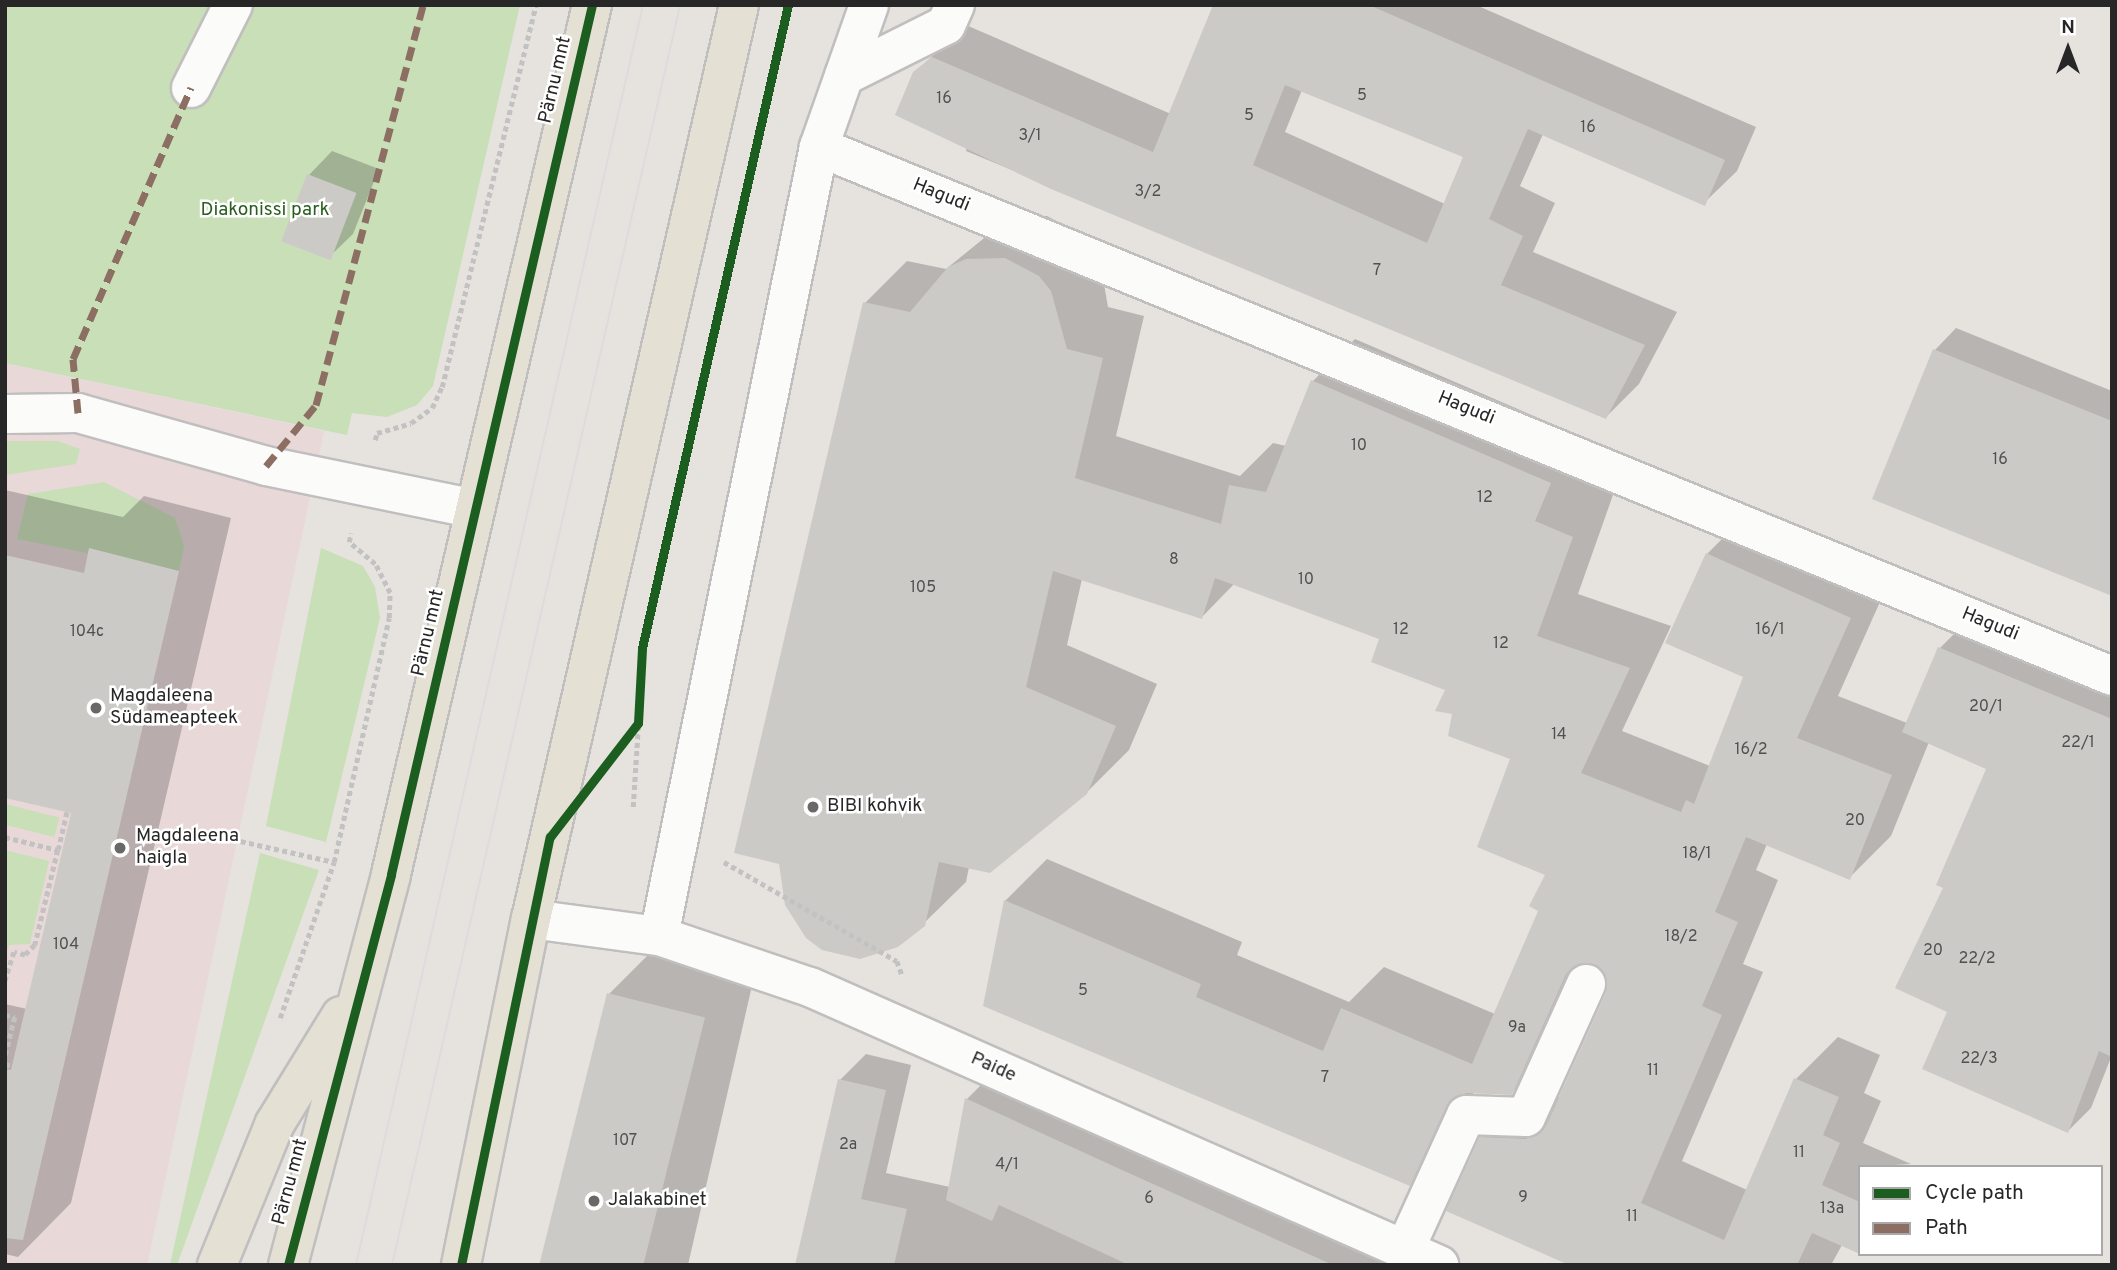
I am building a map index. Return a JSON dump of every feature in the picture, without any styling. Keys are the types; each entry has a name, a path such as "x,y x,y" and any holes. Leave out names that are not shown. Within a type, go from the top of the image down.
{"main road":[{"name":"Pärnu mnt","path":"288,1265 363,981 592,5"},
{"path":"461,1265 531,919 739,5"},
{"path":"217,1265 274,1125 363,981"}],"street":[{"path":"191,88 233,5"},
{"path":"659,936 819,147 869,5"},
{"path":"844,76 946,25 955,5"},
{"name":"Hagudi","path":"819,147 2112,676"},
{"path":"5,414 78,412 266,466 475,509"},
{"name":"Paide","path":"531,919 659,936 810,987 1439,1265"},
{"path":"1405,1250 1466,1115 1526,1117 1586,984"}],"path":[{"path":"277,1029 334,862 389,618 390,593 375,564 349,542 363,485 377,433 411,423 432,408 442,387 536,5"},
{"path":"633,814 642,648"},
{"path":"622,744 638,723"},
{"path":"5,982 13,953 24,955 35,945 67,812"},
{"path":"191,830 334,862"},
{"path":"5,837 58,850"},
{"path":"723,856 724,864 897,961 924,1037"},
{"path":"5,1015 15,1017 5,1057"},
{"path":"5,1064 12,1066"}],"shaded area":[{"name":"Magdaleena haigla","path":"5,363 324,431 147,1265 5,1265"}],"green space":[{"name":"Diakonissi park","path":"5,5 520,5 433,386 417,405 387,417 352,413 347,435 5,363"},
{"path":"5,441 58,441 80,449 76,464 5,475"},
{"path":"104,482 175,518 184,546 179,571 17,539 28,494"},
{"path":"321,548 363,566 375,587 380,618 326,842 266,826"},
{"path":"5,804 59,818 54,837 5,825"},
{"path":"5,850 49,861 30,944 9,945 5,958"},
{"path":"260,853 319,870 177,1265 170,1265"}],"building":[{"path":"1213,5 1369,5 1725,160 1705,206 1528,129 1489,219 1523,236 1501,285 1645,345 1606,419 1051,189 895,115 913,72 932,57 1153,152","holes":["1285,85 1463,157 1427,243 1253,165"]},
{"path":"307,174 356,193 331,260 281,241"},
{"path":"1005,258 1039,276 1051,291 1067,349 1103,358 1075,478 1221,524 1229,485 1266,492 1311,380 1551,483 1535,521 1573,537 1537,636 1630,668 1581,773 1681,812 1686,800 1694,804 1743,677 1665,643 1706,553 1851,618 1797,738 1892,775 1850,880 1746,837 1715,912 1738,922 1702,1006 1722,1015 1641,1203 1724,1240 1794,1078 1839,1097 1823,1135 1840,1143 1822,1185 1858,1201 1858,1253 1812,1233 1797,1265 1569,1265 1446,1211 1480,1137 1526,1139 1546,1126 1606,993 1604,972 1594,964 1574,966 1566,974 1512,1095 1466,1093 1447,1105 1410,1186 983,1006 1004,900 1201,984 1196,997 1323,1051 1341,1008 1472,1064 1538,911 1529,906 1545,875 1477,847 1510,759 1448,736 1452,714 1435,711 1445,690 1371,662 1379,639 1215,578 1202,619 1053,571 1026,687 1116,726 1087,794 990,873 939,862 925,926 898,947 860,959 822,950 806,938 785,905 779,864 734,853 863,302 910,312 948,267 966,259"},
{"path":"1933,349 2112,421 2112,596 1872,499"},
{"path":"89,548 179,571 23,1240 5,1238 5,1069 11,1070 71,813 5,798 5,555 84,573"},
{"path":"1938,647 2112,719 2112,1057 2099,1051 2068,1133 1922,1069 1947,1012 1895,988 1943,888 1936,885 1986,769 1902,732"},
{"path":"607,993 705,1017 643,1265 540,1264"},
{"path":"838,1079 886,1090 861,1199 907,1209 894,1265 795,1265"},
{"path":"965,1098 1333,1265 1129,1265 999,1205 992,1221 946,1200"}],"tram line":[{"path":"356,1265 643,5"},
{"path":"392,1265 680,5"}],"marked path":[{"path":"266,466 316,405 423,5"},
{"path":"78,413 73,359 191,88"}],"cycle path":[{"path":"288,1265 391,874 592,5"},
{"path":"461,1265 550,837 638,723 642,648 788,5"}],"place":[{"name":"Magdaleena Südameapteek","path":"96,708"},
{"name":"BIBI kohvik","path":"813,807"},
{"name":"Magdaleena haigla","path":"120,848"},
{"name":"Jalakabinet","path":"594,1201"}]}
